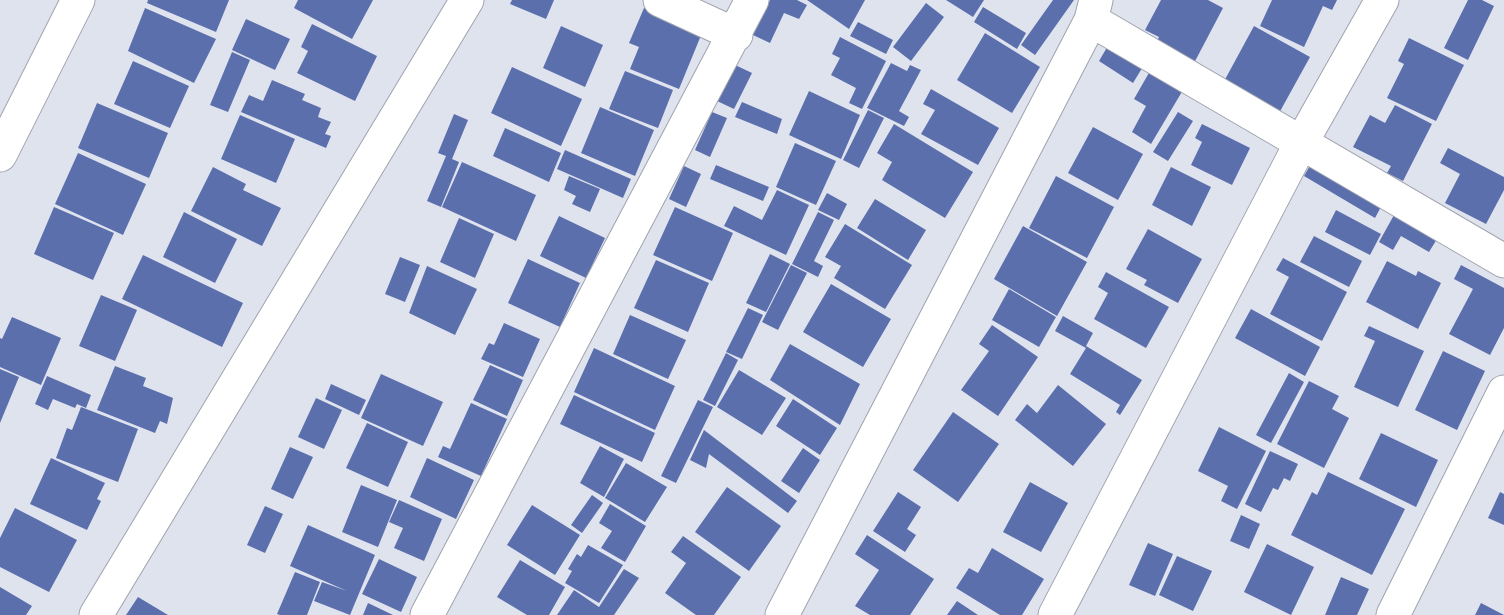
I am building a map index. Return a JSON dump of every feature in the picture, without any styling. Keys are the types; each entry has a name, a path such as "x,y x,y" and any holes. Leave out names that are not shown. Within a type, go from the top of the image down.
{"street":[{"path":"0,155 78,0"},
{"path":"96,615 467,0"},
{"path":"660,0 736,35"},
{"path":"427,615 736,35 752,0"},
{"path":"1055,615 1300,145 1382,0"},
{"path":"782,615 1094,10 1300,145 1504,261"},
{"path":"1394,615 1504,392"}],"building":[{"path":"148,0 229,0 216,32 147,3"},
{"path":"298,0 373,0 352,39 294,8"},
{"path":"512,0 554,0 546,19 510,4"},
{"path":"770,0 797,0 807,5 799,19 784,13 770,43 753,35"},
{"path":"807,0 865,0 849,29"},
{"path":"946,0 984,0 973,17"},
{"path":"1053,0 1074,0 1035,55 1021,45"},
{"path":"1161,0 1208,0 1223,8 1193,65 1155,45 1159,37 1145,30"},
{"path":"1272,0 1337,0 1332,10 1323,6 1304,47 1260,26"},
{"path":"1468,0 1482,0 1494,6 1468,60 1444,48"},
{"path":"926,3 944,17 911,61 893,47"},
{"path":"983,7 1026,33 1017,49 974,22"},
{"path":"145,8 216,39 194,83 128,51"},
{"path":"644,8 702,33 679,89 630,69 639,47 629,43"},
{"path":"246,19 290,39 275,70 232,50"},
{"path":"858,22 893,40 886,54 850,36"},
{"path":"312,24 377,56 355,101 297,73 308,51 301,47"},
{"path":"561,26 603,45 585,87 543,68"},
{"path":"1254,26 1310,57 1278,115 1222,85"},
{"path":"985,33 1040,67 1012,113 957,80"},
{"path":"840,37 886,61 862,109 849,103 856,88 831,75 840,58 832,54"},
{"path":"1409,38 1464,65 1436,121 1387,98 1404,64 1398,61"},
{"path":"1109,44 1144,65 1133,83 1099,61"},
{"path":"232,52 250,60 228,112 210,105"},
{"path":"133,61 189,86 170,128 114,104"},
{"path":"891,63 907,71 910,65 921,70 899,111 909,117 904,126 867,108"},
{"path":"733,64 752,73 734,109 715,100"},
{"path":"512,67 582,99 561,146 491,113"},
{"path":"625,71 673,90 658,128 609,109"},
{"path":"1150,71 1183,90 1151,144 1132,132 1146,106 1134,99"},
{"path":"272,80 305,94 302,100 321,108 318,117 331,122 325,134 331,136 326,148 241,112 249,95 263,101"},
{"path":"931,89 999,128 978,165 921,134 935,110 923,104"},
{"path":"809,91 860,115 841,159 789,135"},
{"path":"742,102 782,119 777,134 735,117"},
{"path":"97,103 168,133 149,178 78,148"},
{"path":"1395,105 1432,124 1403,181 1387,173 1391,166 1353,147 1370,115 1385,123"},
{"path":"600,107 654,130 635,176 581,153"},
{"path":"868,110 884,118 859,168 843,160"},
{"path":"712,112 727,118 710,157 695,150"},
{"path":"1178,112 1193,121 1168,161 1153,152"},
{"path":"454,114 468,120 452,159 459,162 441,207 427,201 446,156 438,153"},
{"path":"240,115 295,139 276,183 221,159"},
{"path":"894,124 973,172 945,218 882,180 892,162 877,153"},
{"path":"1202,124 1250,148 1232,185 1191,165 1202,142 1195,138"},
{"path":"1093,127 1143,154 1118,200 1068,173"},
{"path":"505,128 561,153 549,182 493,156"},
{"path":"795,143 836,161 816,205 776,187"},
{"path":"1448,148 1504,177 1504,190 1486,224 1445,203 1460,174 1440,163"},
{"path":"565,150 631,179 623,198 557,169"},
{"path":"78,153 146,184 123,235 55,204"},
{"path":"462,162 536,195 516,241 442,207"},
{"path":"1312,162 1383,203 1375,218 1304,176"},
{"path":"716,165 769,187 763,201 710,179"},
{"path":"684,166 701,174 686,207 669,199"},
{"path":"213,167 246,184 243,190 281,208 262,246 191,211"},
{"path":"1171,167 1211,187 1192,226 1152,205"},
{"path":"569,176 600,189 590,212 572,204 576,196 564,190"},
{"path":"1056,176 1114,207 1087,258 1029,228"},
{"path":"777,190 809,205 786,255 724,226 734,206 762,220"},
{"path":"827,193 847,204 839,220 818,210"},
{"path":"875,199 926,230 908,260 857,228"},
{"path":"54,207 114,233 93,280 34,254"},
{"path":"675,207 733,233 712,281 653,255"},
{"path":"1336,210 1381,234 1370,255 1325,232"},
{"path":"184,212 237,239 215,283 163,257"},
{"path":"818,212 834,220 814,261 823,266 818,277 792,264"},
{"path":"1394,215 1437,239 1429,252 1401,236 1393,250 1379,242"},
{"path":"559,216 605,238 586,278 540,256"},
{"path":"459,218 494,234 475,278 440,262"},
{"path":"845,224 912,265 885,309 834,278 841,266 825,257"},
{"path":"1023,226 1087,262 1057,316 994,279"},
{"path":"1148,229 1202,259 1178,303 1144,285 1147,280 1126,269"},
{"path":"1314,236 1362,261 1349,287 1300,262"},
{"path":"770,254 790,264 766,312 746,303"},
{"path":"143,255 243,303 222,347 122,299"},
{"path":"400,257 420,265 405,302 385,294"},
{"path":"1283,258 1347,292 1322,341 1270,314 1289,277 1276,270"},
{"path":"528,259 580,283 560,327 508,303"},
{"path":"656,260 709,283 688,332 634,308"},
{"path":"1387,261 1416,276 1418,271 1441,283 1418,329 1366,302"},
{"path":"791,265 807,273 778,330 762,322"},
{"path":"1461,265 1504,288 1504,328 1490,355 1449,334 1473,289 1454,279"},
{"path":"427,266 477,289 455,335 409,313"},
{"path":"1106,272 1169,307 1146,348 1094,319 1108,293 1098,287"},
{"path":"831,284 891,319 863,367 803,332"},
{"path":"1009,289 1056,317 1039,347 992,320"},
{"path":"101,295 137,310 115,361 79,346"},
{"path":"748,308 763,315 742,359 726,352"},
{"path":"1251,309 1320,347 1305,376 1235,338"},
{"path":"630,315 686,340 668,379 613,354"},
{"path":"1063,316 1093,333 1086,346 1142,380 1120,415 1116,412 1120,405 1070,374 1086,348 1055,331"},
{"path":"12,317 61,338 41,385 0,367 0,338 2,339"},
{"path":"504,323 540,339 523,377 481,359 489,343 494,345"},
{"path":"992,325 1038,357 998,416 961,390 989,351 979,344"},
{"path":"1369,326 1424,351 1398,407 1354,387 1375,341 1364,336"},
{"path":"790,344 860,384 840,425 770,380"},
{"path":"594,348 675,386 655,430 574,392"},
{"path":"1443,351 1485,371 1457,430 1415,410"},
{"path":"726,353 738,360 715,406 703,400"},
{"path":"490,365 523,380 507,416 473,400"},
{"path":"115,366 146,378 143,386 173,398 167,424 160,421 155,433 97,410"},
{"path":"0,369 19,377 0,423"},
{"path":"739,370 786,398 762,435 717,407"},
{"path":"1289,373 1304,382 1271,443 1256,435"},
{"path":"381,374 443,402 423,446 361,418"},
{"path":"47,376 91,395 86,408 77,404 75,408 53,399 48,410 35,404"},
{"path":"1309,381 1339,396 1332,409 1349,418 1324,468 1277,444"},
{"path":"331,384 366,400 359,415 325,399"},
{"path":"1058,385 1106,424 1073,466 1015,420 1027,404 1037,413"},
{"path":"574,395 655,433 642,462 560,424"},
{"path":"316,398 342,410 324,449 298,437"},
{"path":"793,399 837,428 820,455 776,426"},
{"path":"698,400 713,407 676,483 661,476"},
{"path":"471,403 507,419 481,476 438,457 443,446 450,449"},
{"path":"81,407 138,429 118,482 56,458 67,428 72,430"},
{"path":"953,412 999,444 958,502 913,470"},
{"path":"367,423 408,442 388,487 346,468"},
{"path":"1219,427 1266,451 1237,509 1221,501 1228,486 1198,471"},
{"path":"704,430 797,501 788,513 709,454 706,468 690,460"},
{"path":"1381,433 1438,460 1416,507 1359,479"},
{"path":"600,446 624,459 604,497 580,483"},
{"path":"290,447 313,457 293,499 271,489"},
{"path":"803,448 820,460 799,493 781,481"},
{"path":"1270,451 1298,464 1290,481 1284,478 1278,490 1273,488 1261,512 1245,504"},
{"path":"51,458 105,483 97,499 101,501 87,530 30,504"},
{"path":"427,458 474,480 456,519 410,497"},
{"path":"626,463 667,487 645,522 605,498"},
{"path":"1328,472 1405,509 1372,575 1291,535 1312,492 1317,495"},
{"path":"1030,482 1068,503 1041,552 1003,532"},
{"path":"361,485 397,500 378,547 342,532"},
{"path":"727,487 781,526 749,571 695,532"},
{"path":"898,492 921,507 907,529 916,535 905,552 873,531"},
{"path":"1500,492 1504,494 1504,525 1488,518"},
{"path":"592,495 603,503 582,533 571,525"},
{"path":"399,500 442,519 424,561 394,548 403,528 389,522"},
{"path":"610,504 646,526 625,562 601,548 612,531 599,523"},
{"path":"532,505 580,535 555,575 507,545"},
{"path":"265,506 283,514 265,553 247,545"},
{"path":"15,508 77,540 49,592 0,567 0,538"},
{"path":"1241,515 1260,524 1249,549 1230,541"},
{"path":"308,525 375,555 350,615 314,601 322,582 347,591 290,566"},
{"path":"867,535 934,579 910,615 870,615 855,606 879,570 855,554"},
{"path":"683,536 741,577 714,615 696,615 665,593 686,563 671,552"},
{"path":"1148,543 1173,554 1155,596 1129,585"},
{"path":"1267,544 1314,567 1291,615 1244,592"},
{"path":"588,545 623,565 599,603 565,583 572,571 568,569 577,554 581,557"},
{"path":"992,548 1044,579 1022,615 1000,615 956,588 969,568 978,573"},
{"path":"1177,556 1212,571 1193,611 1159,595"},
{"path":"379,559 417,577 401,612 362,594"},
{"path":"520,560 565,587 549,615 527,615 497,597"},
{"path":"624,569 639,578 614,615 557,615 574,590 599,607"},
{"path":"295,572 320,582 307,615 277,614"},
{"path":"1341,577 1369,589 1357,615 1325,615"},
{"path":"0,587 32,606 26,615 0,615"},
{"path":"138,597 168,615 126,615"},
{"path":"957,601 978,615 947,615"},
{"path":"368,603 393,615 363,615"},
{"path":"1481,603 1504,615 1475,615"}]}
